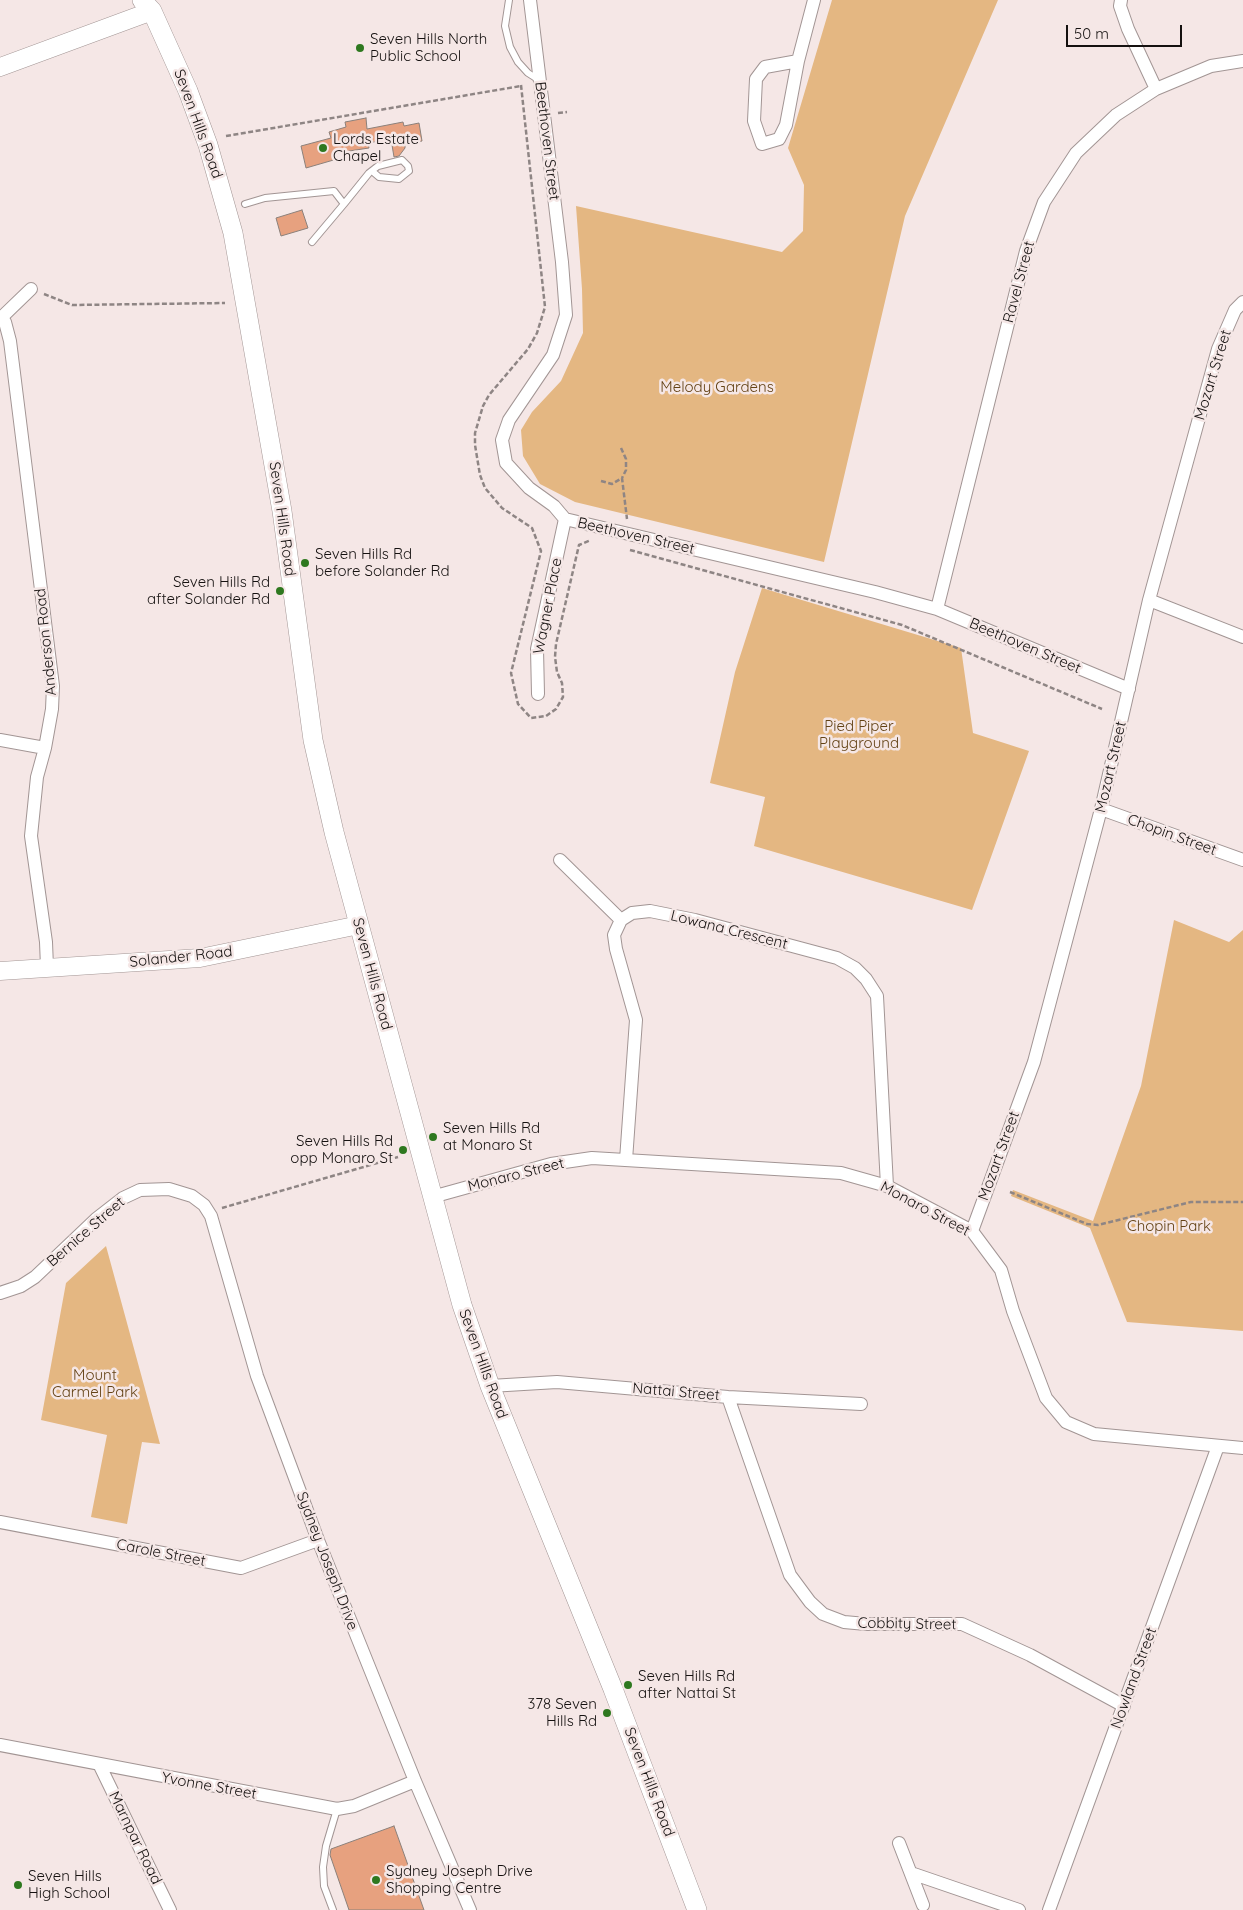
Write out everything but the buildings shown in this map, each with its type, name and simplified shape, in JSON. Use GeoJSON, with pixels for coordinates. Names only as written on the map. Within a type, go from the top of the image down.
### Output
{"type":"FeatureCollection","features":[{"type":"Feature","properties":{"kind":"main road","name":"Seven Hills Road"},"geometry":{"type":"LineString","coordinates":[[148,4],[188,91],[208,145],[233,233],[280,502],[313,740],[359,925],[462,1305],[490,1386],[613,1689],[697,1910]]}},
{"type":"Feature","properties":{"kind":"street","name":"Beethoven Street"},"geometry":{"type":"LineString","coordinates":[[530,0],[562,262],[566,315],[553,355],[509,420],[502,440],[506,463],[529,488],[554,506],[565,519],[866,590],[937,609],[1129,690]]}},
{"type":"Feature","properties":{"kind":"street"},"geometry":{"type":"LineString","coordinates":[[798,61],[764,67],[756,78],[754,121],[762,144],[778,138],[786,125],[798,61],[814,0]]}},
{"type":"Feature","properties":{"kind":"street"},"geometry":{"type":"LineString","coordinates":[[1121,0],[1120,6],[1128,29],[1156,89]]}},
{"type":"Feature","properties":{"kind":"street"},"geometry":{"type":"LineString","coordinates":[[0,68],[148,4]]}},
{"type":"Feature","properties":{"kind":"street","name":"Ravel Street"},"geometry":{"type":"LineString","coordinates":[[937,609],[1026,251],[1044,202],[1076,153],[1116,115],[1156,89],[1210,66],[1243,60]]}},
{"type":"Feature","properties":{"kind":"street","name":"Anderson Road"},"geometry":{"type":"LineString","coordinates":[[31,289],[0,318],[5,322],[10,341],[51,662],[52,709],[45,748],[37,777],[31,836],[46,942],[47,967]]}},
{"type":"Feature","properties":{"kind":"street","name":"Mozart Street"},"geometry":{"type":"LineString","coordinates":[[972,1231],[1034,1062],[1101,809],[1149,600],[1218,349],[1234,310],[1243,302]]}},
{"type":"Feature","properties":{"kind":"street","name":"Wagner Place"},"geometry":{"type":"LineString","coordinates":[[538,694],[537,650],[565,519]]}},
{"type":"Feature","properties":{"kind":"street"},"geometry":{"type":"LineString","coordinates":[[1149,600],[1243,637]]}},
{"type":"Feature","properties":{"kind":"street"},"geometry":{"type":"LineString","coordinates":[[0,740],[45,748]]}},
{"type":"Feature","properties":{"kind":"street","name":"Chopin Street"},"geometry":{"type":"LineString","coordinates":[[1101,809],[1243,860]]}},
{"type":"Feature","properties":{"kind":"street"},"geometry":{"type":"LineString","coordinates":[[560,860],[621,920],[614,935],[616,950],[636,1020],[626,1160]]}},
{"type":"Feature","properties":{"kind":"street","name":"Lowana Crescent"},"geometry":{"type":"LineString","coordinates":[[621,920],[632,913],[650,911],[695,920],[837,958],[855,968],[866,979],[877,996],[887,1186]]}},
{"type":"Feature","properties":{"kind":"street","name":"Solander Road"},"geometry":{"type":"LineString","coordinates":[[0,971],[200,958],[359,925]]}},
{"type":"Feature","properties":{"kind":"street","name":"Monaro Street"},"geometry":{"type":"LineString","coordinates":[[432,1196],[551,1164],[592,1158],[841,1173],[887,1186],[972,1231],[1001,1270],[1013,1311],[1046,1398],[1066,1422],[1094,1434],[1243,1448]]}},
{"type":"Feature","properties":{"kind":"street","name":"Bernice Street"},"geometry":{"type":"LineString","coordinates":[[0,1293],[21,1286],[35,1277],[96,1219],[122,1198],[140,1190],[169,1189],[192,1196],[206,1208]]}},
{"type":"Feature","properties":{"kind":"street","name":"Sydney Joseph Drive"},"geometry":{"type":"LineString","coordinates":[[206,1208],[212,1216],[257,1376],[318,1540],[414,1781],[470,1910]]}},
{"type":"Feature","properties":{"kind":"street","name":"Nattai Street"},"geometry":{"type":"LineString","coordinates":[[490,1386],[557,1382],[728,1397],[861,1404]]}},
{"type":"Feature","properties":{"kind":"street","name":"Cobbity Street"},"geometry":{"type":"LineString","coordinates":[[728,1397],[790,1575],[810,1602],[823,1614],[844,1622],[866,1624],[962,1624],[1030,1655],[1124,1706]]}},
{"type":"Feature","properties":{"kind":"street","name":"Nowland Street"},"geometry":{"type":"LineString","coordinates":[[1049,1910],[1218,1446]]}},
{"type":"Feature","properties":{"kind":"street","name":"Carole Street"},"geometry":{"type":"LineString","coordinates":[[0,1522],[241,1568],[318,1540]]}},
{"type":"Feature","properties":{"kind":"street","name":"Yvonne Street"},"geometry":{"type":"LineString","coordinates":[[0,1745],[100,1766],[337,1809],[354,1806],[414,1781]]}},
{"type":"Feature","properties":{"kind":"street","name":"Marnpar Road"},"geometry":{"type":"LineString","coordinates":[[100,1766],[170,1910]]}},
{"type":"Feature","properties":{"kind":"street"},"geometry":{"type":"LineString","coordinates":[[899,1843],[923,1905]]}},
{"type":"Feature","properties":{"kind":"street"},"geometry":{"type":"LineString","coordinates":[[911,1873],[1019,1910]]}},
{"type":"Feature","properties":{"kind":"lane"},"geometry":{"type":"LineString","coordinates":[[509,0],[505,26],[510,47],[518,62],[528,74],[539,81]]}},
{"type":"Feature","properties":{"kind":"lane"},"geometry":{"type":"LineString","coordinates":[[312,242],[372,171],[378,166],[402,160],[408,166],[409,171],[399,179],[379,177],[372,171]]}},
{"type":"Feature","properties":{"kind":"lane"},"geometry":{"type":"LineString","coordinates":[[245,204],[264,198],[334,191],[344,204]]}},
{"type":"Feature","properties":{"kind":"lane"},"geometry":{"type":"LineString","coordinates":[[333,1910],[324,1886],[323,1867],[326,1846],[337,1809]]}},
{"type":"Feature","properties":{"kind":"path"},"geometry":{"type":"LineString","coordinates":[[226,136],[521,86],[539,81]]}},
{"type":"Feature","properties":{"kind":"path"},"geometry":{"type":"LineString","coordinates":[[521,86],[524,117]]}},
{"type":"Feature","properties":{"kind":"path"},"geometry":{"type":"LineString","coordinates":[[31,289],[72,305],[225,303]]}},
{"type":"Feature","properties":{"kind":"path"},"geometry":{"type":"LineString","coordinates":[[602,481],[612,484],[622,478],[626,470],[626,459],[621,448]]}},
{"type":"Feature","properties":{"kind":"path"},"geometry":{"type":"LineString","coordinates":[[622,478],[626,503],[624,533]]}},
{"type":"Feature","properties":{"kind":"path"},"geometry":{"type":"LineString","coordinates":[[206,1208],[398,1157]]}},
{"type":"Feature","properties":{"kind":"path"},"geometry":{"type":"LineString","coordinates":[[1010,1192],[1087,1224],[1098,1225],[1191,1202],[1243,1202]]}},
{"type":"Feature","properties":{"kind":"green space","name":"Melody Gardens"},"geometry":{"type":"Polygon","coordinates":[[[832,0],[998,0],[905,216],[824,562],[575,502],[540,484],[523,456],[521,430],[532,412],[561,381],[583,333],[576,206],[782,252],[803,231],[804,185],[788,148],[832,0]]]}},
{"type":"Feature","properties":{"kind":"green space","name":"Pied Piper Playground"},"geometry":{"type":"Polygon","coordinates":[[[762,588],[961,648],[973,733],[1029,751],[972,910],[754,846],[765,797],[710,783],[735,672],[762,588]]]}},
{"type":"Feature","properties":{"kind":"green space","name":"Chopin Park"},"geometry":{"type":"Polygon","coordinates":[[[1174,920],[1229,942],[1243,930],[1243,1331],[1127,1322],[1090,1228],[1011,1196],[1013,1190],[1093,1221],[1141,1086],[1174,920]]]}},
{"type":"Feature","properties":{"kind":"green space","name":"Mount Carmel Park"},"geometry":{"type":"Polygon","coordinates":[[[106,1246],[160,1444],[142,1442],[127,1524],[91,1517],[107,1435],[41,1420],[66,1283],[106,1246]]]}},
{"type":"Feature","properties":{"kind":"place","name":"Seven Hills North Public School"},"geometry":{"type":"Point","coordinates":[360,48]}},
{"type":"Feature","properties":{"kind":"place","name":"Lords Estate Chapel"},"geometry":{"type":"Point","coordinates":[323,148]}},
{"type":"Feature","properties":{"kind":"place","name":"Seven Hills Rd before Solander Rd"},"geometry":{"type":"Point","coordinates":[305,563]}},
{"type":"Feature","properties":{"kind":"place","name":"Seven Hills Rd after Solander Rd"},"geometry":{"type":"Point","coordinates":[280,591]}},
{"type":"Feature","properties":{"kind":"place","name":"Seven Hills Rd at Monaro St"},"geometry":{"type":"Point","coordinates":[433,1137]}},
{"type":"Feature","properties":{"kind":"place","name":"Seven Hills Rd opp Monaro St"},"geometry":{"type":"Point","coordinates":[403,1150]}},
{"type":"Feature","properties":{"kind":"place","name":"Seven Hills Rd after Nattai St"},"geometry":{"type":"Point","coordinates":[628,1685]}},
{"type":"Feature","properties":{"kind":"place","name":"378 Seven Hills Rd"},"geometry":{"type":"Point","coordinates":[607,1713]}},
{"type":"Feature","properties":{"kind":"place","name":"Sydney Joseph Drive Shopping Centre"},"geometry":{"type":"Point","coordinates":[376,1880]}},
{"type":"Feature","properties":{"kind":"place","name":"Seven Hills High School"},"geometry":{"type":"Point","coordinates":[18,1885]}}]}
